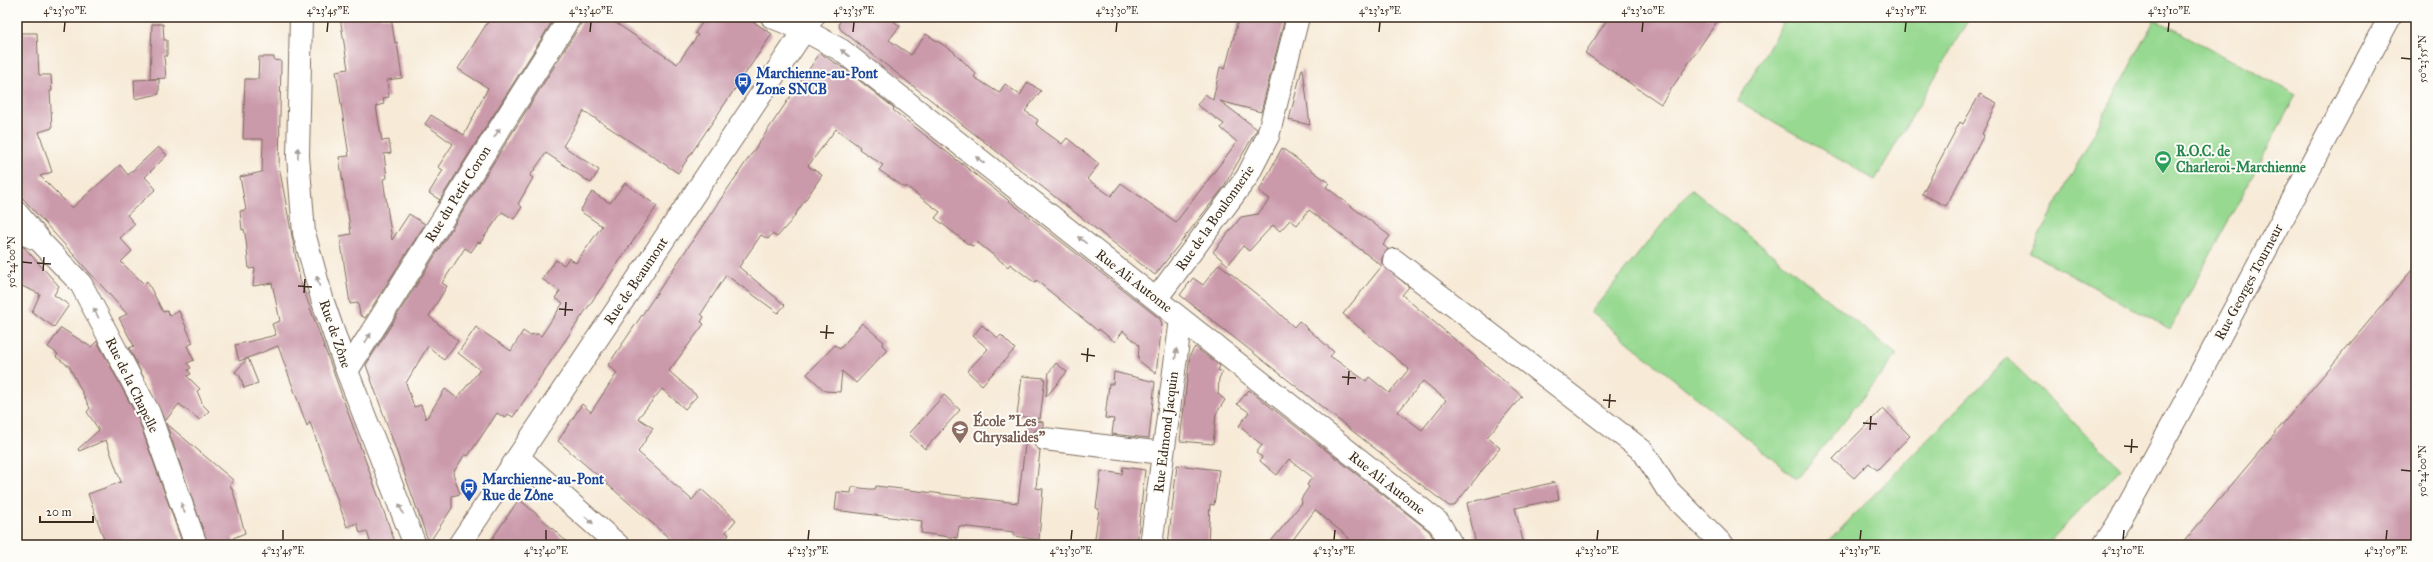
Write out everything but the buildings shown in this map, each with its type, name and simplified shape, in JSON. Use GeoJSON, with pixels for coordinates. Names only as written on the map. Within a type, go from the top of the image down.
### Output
{"type":"FeatureCollection","features":[{"type":"Feature","properties":{"kind":"street","name":"Rue de Zône"},"geometry":{"type":"LineString","coordinates":[[301,17],[298,156],[304,232],[323,302],[347,371],[416,545]]}},
{"type":"Feature","properties":{"kind":"street","name":"Rue du Petit Coron"},"geometry":{"type":"LineString","coordinates":[[347,371],[570,17]]}},
{"type":"Feature","properties":{"kind":"street"},"geometry":{"type":"LineString","coordinates":[[772,17],[809,24]]}},
{"type":"Feature","properties":{"kind":"street","name":"Rue de la Boulonnerie"},"geometry":{"type":"LineString","coordinates":[[1156,299],[1247,177],[1268,136],[1298,17]]}},
{"type":"Feature","properties":{"kind":"street","name":"Rue Georges Tourneur"},"geometry":{"type":"LineString","coordinates":[[2104,545],[2121,519],[2179,412],[2390,17]]}},
{"type":"Feature","properties":{"kind":"street","name":"Rue Ali Autome"},"geometry":{"type":"LineString","coordinates":[[809,24],[1439,523],[1452,545]]}},
{"type":"Feature","properties":{"kind":"street","name":"Rue de Beaumont"},"geometry":{"type":"LineString","coordinates":[[459,545],[809,24]]}},
{"type":"Feature","properties":{"kind":"street","name":"Rue de la Chapelle"},"geometry":{"type":"LineString","coordinates":[[17,213],[39,240],[80,284],[145,406],[196,545]]}},
{"type":"Feature","properties":{"kind":"street","name":"Rue de la Chapelle"},"geometry":{"type":"LineString","coordinates":[[17,231],[39,240]]}},
{"type":"Feature","properties":{"kind":"street"},"geometry":{"type":"LineString","coordinates":[[1394,260],[1643,451],[1667,489],[1723,545]]}},
{"type":"Feature","properties":{"kind":"street","name":"Rue Edmond Jacquin"},"geometry":{"type":"LineString","coordinates":[[1151,545],[1181,319]]}},
{"type":"Feature","properties":{"kind":"street"},"geometry":{"type":"LineString","coordinates":[[1044,439],[1163,453]]}},
{"type":"Feature","properties":{"kind":"street"},"geometry":{"type":"LineString","coordinates":[[518,457],[618,545]]}},
{"type":"Feature","properties":{"kind":"green space"},"geometry":{"type":"Polygon","coordinates":[[[1786,17],[1970,17],[1875,180],[1738,101],[1786,17]]]}},
{"type":"Feature","properties":{"kind":"green space","name":"R.O.C. de Charleroi-Marchienne"},"geometry":{"type":"Polygon","coordinates":[[[2155,19],[2296,95],[2170,329],[2030,253],[2155,19]]]}},
{"type":"Feature","properties":{"kind":"green space"},"geometry":{"type":"Polygon","coordinates":[[[1691,189],[1897,355],[1797,479],[1591,312],[1691,189]]]}},
{"type":"Feature","properties":{"kind":"green space"},"geometry":{"type":"Polygon","coordinates":[[[2007,358],[2121,468],[2047,545],[1825,545],[2007,358]]]}},
{"type":"Feature","properties":{"kind":"place","name":"Marchienne-au-Pont Zone SNCB"},"geometry":{"type":"Point","coordinates":[743,96]}},
{"type":"Feature","properties":{"kind":"place","name":"R.O.C. de Charleroi-Marchienne"},"geometry":{"type":"Point","coordinates":[2163,174]}},
{"type":"Feature","properties":{"kind":"place","name":"École \"Les Chrysalides\""},"geometry":{"type":"Point","coordinates":[960,444]}},
{"type":"Feature","properties":{"kind":"place","name":"Marchienne-au-Pont Rue de Zône"},"geometry":{"type":"Point","coordinates":[469,502]}}]}
